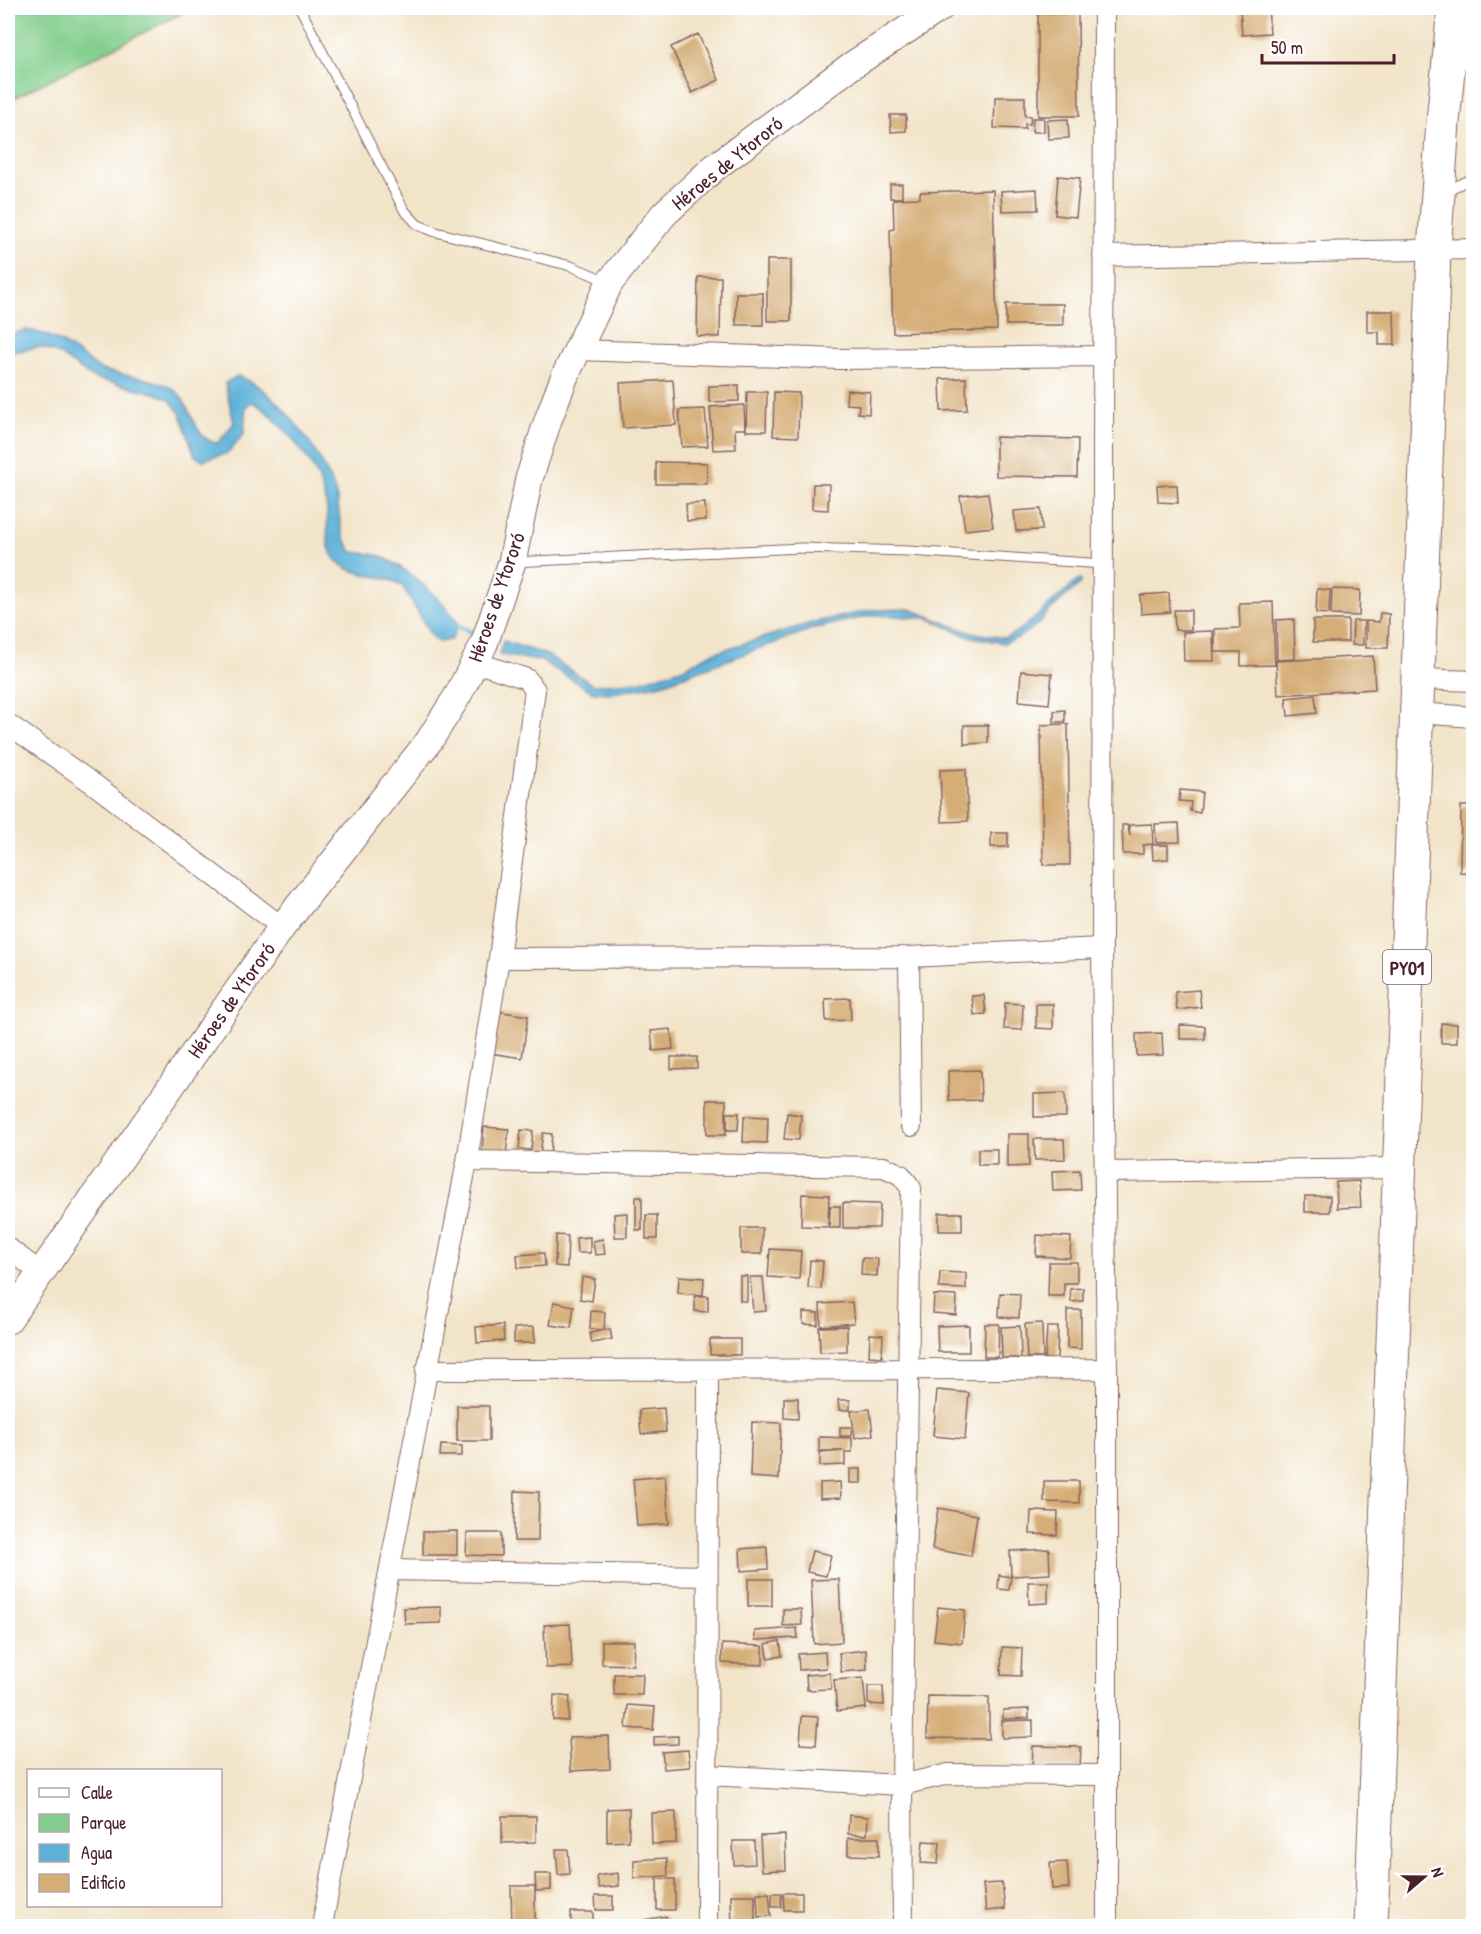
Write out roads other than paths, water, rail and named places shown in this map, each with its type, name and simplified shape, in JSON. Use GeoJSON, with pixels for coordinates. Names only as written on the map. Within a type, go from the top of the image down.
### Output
{"type":"FeatureCollection","features":[{"type":"Feature","properties":{"kind":"highway","name":"PY01"},"geometry":{"type":"LineString","coordinates":[[1371,1926],[1434,251],[1437,194],[1461,61],[1454,8]]}},
{"type":"Feature","properties":{"kind":"main road","name":"Héroes de Ytororó"},"geometry":{"type":"LineString","coordinates":[[8,1320],[282,927],[429,741],[479,653],[512,562],[529,479],[548,420],[610,282],[664,214],[715,167],[851,66],[940,8]]}},
{"type":"Feature","properties":{"kind":"street"},"geometry":{"type":"LineString","coordinates":[[1104,8],[1102,948],[1107,1369],[1107,1926]]}},
{"type":"Feature","properties":{"kind":"street"},"geometry":{"type":"LineString","coordinates":[[1103,256],[1473,249]]}},
{"type":"Feature","properties":{"kind":"street"},"geometry":{"type":"LineString","coordinates":[[578,350],[840,359],[1104,357]]}},
{"type":"Feature","properties":{"kind":"street"},"geometry":{"type":"LineString","coordinates":[[322,1926],[467,1161],[499,958],[535,690],[527,679],[479,653]]}},
{"type":"Feature","properties":{"kind":"street"},"geometry":{"type":"LineString","coordinates":[[1419,679],[1473,681]]}},
{"type":"Feature","properties":{"kind":"street"},"geometry":{"type":"LineString","coordinates":[[1417,713],[1473,717]]}},
{"type":"Feature","properties":{"kind":"street"},"geometry":{"type":"LineString","coordinates":[[8,724],[95,785],[282,927]]}},
{"type":"Feature","properties":{"kind":"street"},"geometry":{"type":"LineString","coordinates":[[499,958],[909,957],[1102,948]]}},
{"type":"Feature","properties":{"kind":"street"},"geometry":{"type":"LineString","coordinates":[[909,957],[911,1126]]}},
{"type":"Feature","properties":{"kind":"street"},"geometry":{"type":"LineString","coordinates":[[467,1161],[884,1167],[902,1175],[911,1188],[902,1785],[903,1926]]}},
{"type":"Feature","properties":{"kind":"street"},"geometry":{"type":"LineString","coordinates":[[1105,1172],[1400,1168]]}},
{"type":"Feature","properties":{"kind":"street"},"geometry":{"type":"LineString","coordinates":[[8,1248],[41,1273]]}},
{"type":"Feature","properties":{"kind":"street"},"geometry":{"type":"LineString","coordinates":[[426,1370],[1107,1369]]}},
{"type":"Feature","properties":{"kind":"street"},"geometry":{"type":"LineString","coordinates":[[707,1926],[708,1371]]}},
{"type":"Feature","properties":{"kind":"street"},"geometry":{"type":"LineString","coordinates":[[391,1570],[706,1576]]}},
{"type":"Feature","properties":{"kind":"street"},"geometry":{"type":"LineString","coordinates":[[707,1775],[902,1785],[948,1774],[1106,1775]]}},
{"type":"Feature","properties":{"kind":"lane"},"geometry":{"type":"LineString","coordinates":[[300,8],[404,210],[418,225],[436,232],[571,266],[610,282]]}},
{"type":"Feature","properties":{"kind":"lane"},"geometry":{"type":"LineString","coordinates":[[1437,194],[1473,178]]}},
{"type":"Feature","properties":{"kind":"lane"},"geometry":{"type":"LineString","coordinates":[[512,562],[801,548],[909,551],[1104,564]]}},
{"type":"Feature","properties":{"kind":"water"},"geometry":{"type":"Polygon","coordinates":[[[26,330],[56,339],[102,370],[152,380],[170,387],[182,398],[204,437],[218,443],[234,423],[225,383],[237,376],[252,382],[282,408],[297,425],[322,462],[336,495],[341,529],[352,552],[380,556],[401,567],[423,585],[443,604],[458,623],[452,639],[440,642],[433,639],[402,585],[349,569],[334,558],[329,545],[326,504],[318,477],[305,455],[260,406],[252,402],[246,406],[244,433],[228,453],[203,460],[195,456],[180,413],[169,399],[155,393],[93,378],[57,353],[40,347],[8,353],[8,335],[26,330]]]}},
{"type":"Feature","properties":{"kind":"water"},"geometry":{"type":"Polygon","coordinates":[[[1080,579],[1081,583],[1050,610],[1038,624],[1018,638],[1004,643],[966,636],[928,618],[874,615],[815,628],[662,684],[613,693],[593,692],[542,661],[499,655],[503,641],[547,655],[593,685],[641,681],[684,668],[710,654],[814,622],[872,610],[910,609],[969,632],[1005,638],[1035,618],[1080,579]]]}},
{"type":"Feature","properties":{"kind":"waterway"},"geometry":{"type":"LineString","coordinates":[[452,623],[479,636]]}}]}
